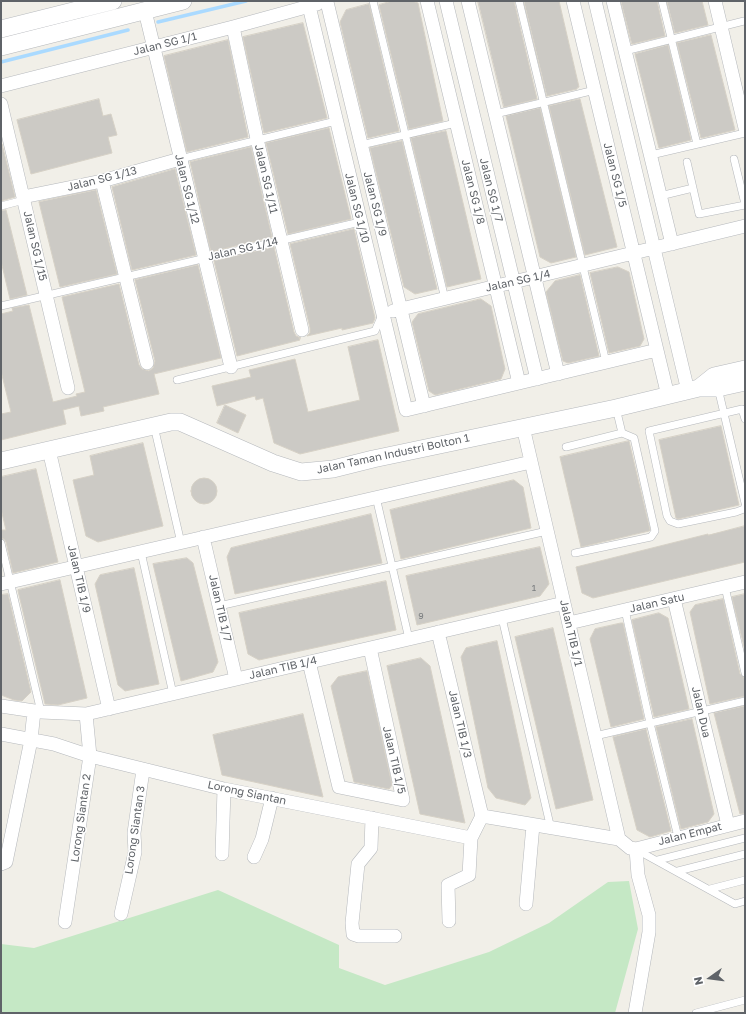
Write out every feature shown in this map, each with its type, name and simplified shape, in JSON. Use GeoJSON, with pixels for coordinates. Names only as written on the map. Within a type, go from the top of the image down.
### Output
{"type":"FeatureCollection","features":[{"type":"Feature","properties":{"kind":"street"},"geometry":{"type":"LineString","coordinates":[[1,29],[113,1]]}},
{"type":"Feature","properties":{"kind":"street"},"geometry":{"type":"LineString","coordinates":[[1,47],[183,1]]}},
{"type":"Feature","properties":{"kind":"street","name":"Jalan SG 1/1"},"geometry":{"type":"LineString","coordinates":[[1,86],[233,27],[328,1]]}},
{"type":"Feature","properties":{"kind":"street","name":"Jalan SG 1/9"},"geometry":{"type":"LineString","coordinates":[[328,1],[354,116],[424,406]]}},
{"type":"Feature","properties":{"kind":"street","name":"Jalan SG 1/8"},"geometry":{"type":"LineString","coordinates":[[427,1],[519,383]]}},
{"type":"Feature","properties":{"kind":"street","name":"Jalan SG 1/7"},"geometry":{"type":"LineString","coordinates":[[446,1],[537,379]]}},
{"type":"Feature","properties":{"kind":"street","name":"Jalan SG 1/7"},"geometry":{"type":"LineString","coordinates":[[468,1],[558,374]]}},
{"type":"Feature","properties":{"kind":"street","name":"Jalan SG 1/5"},"geometry":{"type":"LineString","coordinates":[[573,1],[668,396]]}},
{"type":"Feature","properties":{"kind":"street"},"geometry":{"type":"LineString","coordinates":[[594,1],[654,248],[694,390]]}},
{"type":"Feature","properties":{"kind":"street"},"geometry":{"type":"LineString","coordinates":[[613,1],[672,244]]}},
{"type":"Feature","properties":{"kind":"street"},"geometry":{"type":"LineString","coordinates":[[715,1],[745,128]]}},
{"type":"Feature","properties":{"kind":"street","name":"Jalan SG 1/10"},"geometry":{"type":"LineString","coordinates":[[309,6],[406,410],[424,406]]}},
{"type":"Feature","properties":{"kind":"street","name":"Jalan SG 1/12"},"geometry":{"type":"LineString","coordinates":[[145,11],[231,367]]}},
{"type":"Feature","properties":{"kind":"street","name":"Jalan SG 1/11"},"geometry":{"type":"LineString","coordinates":[[233,27],[257,140],[302,330]]}},
{"type":"Feature","properties":{"kind":"street","name":"Jalan SG 1/15"},"geometry":{"type":"LineString","coordinates":[[1,104],[68,388]]}},
{"type":"Feature","properties":{"kind":"street"},"geometry":{"type":"LineString","coordinates":[[336,121],[354,116]]}},
{"type":"Feature","properties":{"kind":"street","name":"Jalan SG 1/13"},"geometry":{"type":"LineString","coordinates":[[23,199],[102,181],[180,159]]}},
{"type":"Feature","properties":{"kind":"street"},"geometry":{"type":"LineString","coordinates":[[102,181],[147,363]]}},
{"type":"Feature","properties":{"kind":"street","name":"Jalan SG 1/4"},"geometry":{"type":"LineString","coordinates":[[383,313],[745,226]]}},
{"type":"Feature","properties":{"kind":"street"},"geometry":{"type":"LineString","coordinates":[[424,406],[657,350]]}},
{"type":"Feature","properties":{"kind":"street","name":"Jalan Taman Industri Bolton 1"},"geometry":{"type":"LineString","coordinates":[[694,390],[714,376],[745,369]]}},
{"type":"Feature","properties":{"kind":"street","name":"Jalan Taman Industri Bolton 1"},"geometry":{"type":"LineString","coordinates":[[1,461],[171,422],[180,422],[273,463],[301,472],[333,469],[373,459],[616,408],[694,390],[718,388],[745,382]]}},
{"type":"Feature","properties":{"kind":"street","name":"Jalan TIB 1/1"},"geometry":{"type":"LineString","coordinates":[[523,427],[619,839]]}},
{"type":"Feature","properties":{"kind":"street","name":"Jalan TIB 1/9"},"geometry":{"type":"LineString","coordinates":[[49,450],[109,709]]}},
{"type":"Feature","properties":{"kind":"street"},"geometry":{"type":"LineString","coordinates":[[5,583],[531,462]]}},
{"type":"Feature","properties":{"kind":"street","name":"Jalan TIB 1/7"},"geometry":{"type":"LineString","coordinates":[[203,537],[236,679]]}},
{"type":"Feature","properties":{"kind":"street","name":"Jalan Satu"},"geometry":{"type":"LineString","coordinates":[[568,623],[745,582]]}},
{"type":"Feature","properties":{"kind":"street","name":"Jalan Dua"},"geometry":{"type":"LineString","coordinates":[[674,599],[728,825]]}},
{"type":"Feature","properties":{"kind":"street","name":"Jalan TIB 1/4"},"geometry":{"type":"LineString","coordinates":[[1,706],[37,712],[86,714],[564,603]]}},
{"type":"Feature","properties":{"kind":"street","name":"Jalan TIB 1/3"},"geometry":{"type":"LineString","coordinates":[[438,632],[482,816]]}},
{"type":"Feature","properties":{"kind":"street","name":"Jalan TIB 1/5"},"geometry":{"type":"LineString","coordinates":[[309,662],[339,787],[403,800],[370,648]]}},
{"type":"Feature","properties":{"kind":"street"},"geometry":{"type":"LineString","coordinates":[[1,864],[6,862],[37,712]]}},
{"type":"Feature","properties":{"kind":"street","name":"Lorong Siantan 2"},"geometry":{"type":"LineString","coordinates":[[65,922],[90,756],[86,714]]}},
{"type":"Feature","properties":{"kind":"street","name":"Lorong Siantan"},"geometry":{"type":"LineString","coordinates":[[1,734],[54,744],[90,756],[224,789],[471,838]]}},
{"type":"Feature","properties":{"kind":"street","name":"Lorong Siantan 3"},"geometry":{"type":"LineString","coordinates":[[121,914],[135,852],[134,833],[143,770]]}},
{"type":"Feature","properties":{"kind":"street"},"geometry":{"type":"LineString","coordinates":[[222,854],[224,789]]}},
{"type":"Feature","properties":{"kind":"street"},"geometry":{"type":"LineString","coordinates":[[254,857],[262,840],[272,798]]}},
{"type":"Feature","properties":{"kind":"street"},"geometry":{"type":"LineString","coordinates":[[449,921],[448,885],[469,875],[471,838],[482,816],[551,829],[619,839],[630,848],[636,849],[638,875],[649,915],[649,932],[635,1013]]}},
{"type":"Feature","properties":{"kind":"street"},"geometry":{"type":"LineString","coordinates":[[372,818],[371,848],[358,864],[352,923],[353,934],[359,936],[395,936]]}},
{"type":"Feature","properties":{"kind":"street","name":"Jalan Empat"},"geometry":{"type":"LineString","coordinates":[[636,849],[745,821]]}},
{"type":"Feature","properties":{"kind":"street"},"geometry":{"type":"LineString","coordinates":[[526,904],[533,825]]}},
{"type":"Feature","properties":{"kind":"lane"},"geometry":{"type":"LineString","coordinates":[[373,1],[445,298]]}},
{"type":"Feature","properties":{"kind":"lane"},"geometry":{"type":"LineString","coordinates":[[519,1],[606,362]]}},
{"type":"Feature","properties":{"kind":"lane"},"geometry":{"type":"LineString","coordinates":[[662,1],[697,144]]}},
{"type":"Feature","properties":{"kind":"lane"},"geometry":{"type":"LineString","coordinates":[[626,51],[744,22]]}},
{"type":"Feature","properties":{"kind":"lane"},"geometry":{"type":"LineString","coordinates":[[495,114],[595,90]]}},
{"type":"Feature","properties":{"kind":"lane"},"geometry":{"type":"LineString","coordinates":[[180,159],[336,121]]}},
{"type":"Feature","properties":{"kind":"lane"},"geometry":{"type":"LineString","coordinates":[[361,145],[456,122]]}},
{"type":"Feature","properties":{"kind":"lane"},"geometry":{"type":"LineString","coordinates":[[650,155],[745,133]]}},
{"type":"Feature","properties":{"kind":"lane"},"geometry":{"type":"LineString","coordinates":[[687,162],[699,214],[745,204],[734,159]]}},
{"type":"Feature","properties":{"kind":"lane"},"geometry":{"type":"LineString","coordinates":[[660,196],[693,188]]}},
{"type":"Feature","properties":{"kind":"lane","name":"Jalan SG 1/13"},"geometry":{"type":"LineString","coordinates":[[1,206],[23,199]]}},
{"type":"Feature","properties":{"kind":"lane","name":"Jalan SG 1/14"},"geometry":{"type":"LineString","coordinates":[[1,306],[360,222]]}},
{"type":"Feature","properties":{"kind":"lane"},"geometry":{"type":"LineString","coordinates":[[177,380],[375,331],[383,313]]}},
{"type":"Feature","properties":{"kind":"lane"},"geometry":{"type":"LineString","coordinates":[[718,388],[724,413],[745,504],[744,509],[678,524],[670,521],[667,516],[649,431],[724,413],[742,409],[745,419]]}},
{"type":"Feature","properties":{"kind":"lane"},"geometry":{"type":"LineString","coordinates":[[616,408],[622,433]]}},
{"type":"Feature","properties":{"kind":"lane"},"geometry":{"type":"LineString","coordinates":[[154,426],[181,542]]}},
{"type":"Feature","properties":{"kind":"lane"},"geometry":{"type":"LineString","coordinates":[[566,447],[622,433],[634,438],[654,531],[651,537],[575,553]]}},
{"type":"Feature","properties":{"kind":"lane"},"geometry":{"type":"LineString","coordinates":[[376,497],[409,639]]}},
{"type":"Feature","properties":{"kind":"lane"},"geometry":{"type":"LineString","coordinates":[[219,606],[547,531]]}},
{"type":"Feature","properties":{"kind":"lane"},"geometry":{"type":"LineString","coordinates":[[1,543],[5,583],[37,712]]}},
{"type":"Feature","properties":{"kind":"lane"},"geometry":{"type":"LineString","coordinates":[[141,552],[173,694]]}},
{"type":"Feature","properties":{"kind":"lane"},"geometry":{"type":"LineString","coordinates":[[725,587],[745,673]]}},
{"type":"Feature","properties":{"kind":"lane"},"geometry":{"type":"LineString","coordinates":[[625,610],[650,723],[678,837]]}},
{"type":"Feature","properties":{"kind":"lane"},"geometry":{"type":"LineString","coordinates":[[502,618],[551,829]]}},
{"type":"Feature","properties":{"kind":"lane"},"geometry":{"type":"LineString","coordinates":[[595,736],[745,701]]}},
{"type":"Feature","properties":{"kind":"lane"},"geometry":{"type":"LineString","coordinates":[[658,860],[745,838]]}},
{"type":"Feature","properties":{"kind":"lane"},"geometry":{"type":"LineString","coordinates":[[636,849],[735,904],[745,901]]}},
{"type":"Feature","properties":{"kind":"lane"},"geometry":{"type":"LineString","coordinates":[[678,871],[745,854]]}},
{"type":"Feature","properties":{"kind":"lane"},"geometry":{"type":"LineString","coordinates":[[710,889],[745,880]]}},
{"type":"Feature","properties":{"kind":"lane"},"geometry":{"type":"LineString","coordinates":[[696,1013],[745,1000]]}},
{"type":"Feature","properties":{"kind":"green space"},"geometry":{"type":"Polygon","coordinates":[[[629,881],[638,929],[615,1013],[1,1013],[1,944],[34,948],[218,890],[339,945],[339,968],[385,985],[489,952],[549,923],[608,882],[629,881]]]}},
{"type":"Feature","properties":{"kind":"building"},"geometry":{"type":"Polygon","coordinates":[[[392,1],[412,1],[418,3],[443,121],[409,129],[379,5],[392,1]]]}},
{"type":"Feature","properties":{"kind":"building"},"geometry":{"type":"Polygon","coordinates":[[[478,1],[514,1],[537,99],[504,107],[478,1]]]}},
{"type":"Feature","properties":{"kind":"building"},"geometry":{"type":"Polygon","coordinates":[[[524,1],[559,1],[579,87],[577,89],[547,96],[524,1]]]}},
{"type":"Feature","properties":{"kind":"building"},"geometry":{"type":"Polygon","coordinates":[[[621,1],[657,1],[665,36],[632,44],[621,1]]]}},
{"type":"Feature","properties":{"kind":"building"},"geometry":{"type":"Polygon","coordinates":[[[667,1],[702,1],[708,25],[675,33],[667,1]]]}},
{"type":"Feature","properties":{"kind":"building"},"geometry":{"type":"Polygon","coordinates":[[[369,4],[399,131],[368,138],[340,22],[346,10],[369,4]]]}},
{"type":"Feature","properties":{"kind":"building"},"geometry":{"type":"Polygon","coordinates":[[[303,23],[327,118],[264,133],[243,37],[303,23]]]}},
{"type":"Feature","properties":{"kind":"building"},"geometry":{"type":"Polygon","coordinates":[[[711,35],[735,130],[701,138],[677,43],[711,35]]]}},
{"type":"Feature","properties":{"kind":"building"},"geometry":{"type":"Polygon","coordinates":[[[228,40],[248,137],[187,152],[164,56],[228,40]]]}},
{"type":"Feature","properties":{"kind":"building"},"geometry":{"type":"Polygon","coordinates":[[[668,45],[691,140],[659,148],[635,54],[668,45]]]}},
{"type":"Feature","properties":{"kind":"building"},"geometry":{"type":"Polygon","coordinates":[[[99,99],[103,116],[111,114],[117,135],[108,137],[112,153],[31,174],[17,120],[99,99]]]}},
{"type":"Feature","properties":{"kind":"building"},"geometry":{"type":"Polygon","coordinates":[[[580,99],[617,247],[585,255],[549,106],[580,99]]]}},
{"type":"Feature","properties":{"kind":"building"},"geometry":{"type":"Polygon","coordinates":[[[540,108],[576,257],[551,263],[540,257],[506,116],[540,108]]]}},
{"type":"Feature","properties":{"kind":"building"},"geometry":{"type":"Polygon","coordinates":[[[329,128],[351,219],[288,234],[266,143],[329,128]]]}},
{"type":"Feature","properties":{"kind":"building"},"geometry":{"type":"Polygon","coordinates":[[[446,131],[481,279],[447,287],[411,138],[446,131]]]}},
{"type":"Feature","properties":{"kind":"building"},"geometry":{"type":"Polygon","coordinates":[[[402,141],[437,289],[415,294],[404,287],[370,148],[402,141]]]}},
{"type":"Feature","properties":{"kind":"building"},"geometry":{"type":"Polygon","coordinates":[[[1,144],[15,197],[1,201],[1,144]]]}},
{"type":"Feature","properties":{"kind":"building"},"geometry":{"type":"Polygon","coordinates":[[[251,147],[272,237],[211,252],[190,162],[251,147]]]}},
{"type":"Feature","properties":{"kind":"building"},"geometry":{"type":"Polygon","coordinates":[[[175,169],[196,255],[132,270],[112,187],[175,169]]]}},
{"type":"Feature","properties":{"kind":"building"},"geometry":{"type":"Polygon","coordinates":[[[96,190],[117,274],[60,287],[39,202],[96,190]]]}},
{"type":"Feature","properties":{"kind":"building"},"geometry":{"type":"Polygon","coordinates":[[[6,210],[27,295],[10,299],[1,261],[1,211],[6,210]]]}},
{"type":"Feature","properties":{"kind":"building"},"geometry":{"type":"Polygon","coordinates":[[[354,229],[375,318],[373,323],[307,336],[310,333],[310,328],[290,244],[354,229]]]}},
{"type":"Feature","properties":{"kind":"building"},"geometry":{"type":"Polygon","coordinates":[[[274,247],[294,332],[296,336],[301,338],[299,338],[300,340],[237,356],[214,261],[274,247]]]}},
{"type":"Feature","properties":{"kind":"building"},"geometry":{"type":"Polygon","coordinates":[[[198,265],[221,358],[154,374],[159,394],[103,407],[104,411],[81,416],[79,406],[63,410],[66,424],[1,440],[1,414],[11,412],[1,371],[1,314],[13,311],[12,308],[29,305],[53,402],[77,396],[76,394],[85,392],[62,297],[119,284],[139,365],[142,369],[149,371],[153,368],[155,361],[135,280],[198,265]]]}},
{"type":"Feature","properties":{"kind":"building"},"geometry":{"type":"Polygon","coordinates":[[[618,267],[629,272],[644,339],[640,346],[609,353],[590,273],[618,267]]]}},
{"type":"Feature","properties":{"kind":"building"},"geometry":{"type":"Polygon","coordinates":[[[580,275],[599,356],[568,363],[563,361],[546,292],[555,281],[580,275]]]}},
{"type":"Feature","properties":{"kind":"building"},"geometry":{"type":"Polygon","coordinates":[[[481,299],[491,306],[505,369],[501,379],[435,395],[429,391],[412,322],[418,314],[481,299]]]}},
{"type":"Feature","properties":{"kind":"building"},"geometry":{"type":"Polygon","coordinates":[[[378,340],[399,431],[300,454],[274,443],[263,398],[256,400],[255,396],[217,406],[212,386],[251,377],[249,370],[295,359],[308,412],[360,400],[348,347],[378,340]]]}},
{"type":"Feature","properties":{"kind":"building"},"geometry":{"type":"Polygon","coordinates":[[[225,405],[246,415],[238,433],[217,423],[225,405]]]}},
{"type":"Feature","properties":{"kind":"building"},"geometry":{"type":"Polygon","coordinates":[[[721,426],[739,505],[678,519],[676,518],[659,440],[721,426]]]}},
{"type":"Feature","properties":{"kind":"building"},"geometry":{"type":"Polygon","coordinates":[[[629,441],[650,530],[581,547],[560,457],[629,441]]]}},
{"type":"Feature","properties":{"kind":"building"},"geometry":{"type":"Polygon","coordinates":[[[143,443],[163,526],[98,542],[86,536],[73,480],[94,475],[90,456],[143,443]]]}},
{"type":"Feature","properties":{"kind":"building"},"geometry":{"type":"Polygon","coordinates":[[[36,469],[58,562],[13,573],[6,542],[1,538],[1,530],[6,530],[1,509],[1,477],[36,469]]]}},
{"type":"Feature","properties":{"kind":"building"},"geometry":{"type":"Polygon","coordinates":[[[204,478],[213,482],[217,491],[213,500],[204,504],[195,500],[191,491],[195,482],[204,478]]]}},
{"type":"Feature","properties":{"kind":"building"},"geometry":{"type":"Polygon","coordinates":[[[514,480],[523,487],[531,528],[401,559],[390,510],[514,480]]]}},
{"type":"Feature","properties":{"kind":"building"},"geometry":{"type":"Polygon","coordinates":[[[371,514],[382,563],[235,594],[227,557],[231,548],[371,514]]]}},
{"type":"Feature","properties":{"kind":"building"},"geometry":{"type":"Polygon","coordinates":[[[745,526],[745,562],[593,598],[582,593],[576,567],[745,526]]]}},
{"type":"Feature","properties":{"kind":"building"},"geometry":{"type":"Polygon","coordinates":[[[540,547],[549,584],[540,596],[417,625],[406,576],[540,547]]]}},
{"type":"Feature","properties":{"kind":"building"},"geometry":{"type":"Polygon","coordinates":[[[187,558],[193,563],[218,662],[213,672],[181,681],[153,564],[187,558]]]}},
{"type":"Feature","properties":{"kind":"building"},"geometry":{"type":"Polygon","coordinates":[[[134,568],[159,684],[125,691],[118,685],[95,584],[100,575],[134,568]]]}},
{"type":"Feature","properties":{"kind":"building"},"geometry":{"type":"Polygon","coordinates":[[[60,580],[87,698],[58,705],[45,704],[18,590],[60,580]]]}},
{"type":"Feature","properties":{"kind":"building"},"geometry":{"type":"Polygon","coordinates":[[[386,581],[396,630],[259,660],[248,654],[239,613],[386,581]]]}},
{"type":"Feature","properties":{"kind":"building"},"geometry":{"type":"Polygon","coordinates":[[[8,594],[31,692],[22,701],[14,700],[1,695],[1,595],[8,594]]]}},
{"type":"Feature","properties":{"kind":"building"},"geometry":{"type":"Polygon","coordinates":[[[745,594],[745,651],[732,597],[745,594]]]}},
{"type":"Feature","properties":{"kind":"building"},"geometry":{"type":"Polygon","coordinates":[[[723,599],[740,674],[744,678],[745,696],[710,704],[690,612],[695,605],[723,599]]]}},
{"type":"Feature","properties":{"kind":"building"},"geometry":{"type":"Polygon","coordinates":[[[659,613],[668,618],[689,709],[654,717],[632,620],[659,613]]]}},
{"type":"Feature","properties":{"kind":"building"},"geometry":{"type":"Polygon","coordinates":[[[623,623],[644,719],[611,727],[590,639],[595,629],[623,623]]]}},
{"type":"Feature","properties":{"kind":"building"},"geometry":{"type":"Polygon","coordinates":[[[553,628],[593,800],[556,809],[515,637],[553,628]]]}},
{"type":"Feature","properties":{"kind":"building"},"geometry":{"type":"Polygon","coordinates":[[[497,641],[531,798],[525,805],[496,798],[488,788],[461,657],[466,648],[497,641]]]}},
{"type":"Feature","properties":{"kind":"building"},"geometry":{"type":"Polygon","coordinates":[[[421,658],[430,666],[465,823],[420,814],[387,666],[421,658]]]}},
{"type":"Feature","properties":{"kind":"building"},"geometry":{"type":"Polygon","coordinates":[[[367,671],[392,785],[389,789],[354,782],[331,686],[338,677],[367,671]]]}},
{"type":"Feature","properties":{"kind":"building"},"geometry":{"type":"Polygon","coordinates":[[[745,706],[745,813],[740,814],[714,713],[745,706]]]}},
{"type":"Feature","properties":{"kind":"building"},"geometry":{"type":"Polygon","coordinates":[[[303,714],[323,797],[222,775],[213,735],[303,714]]]}},
{"type":"Feature","properties":{"kind":"building"},"geometry":{"type":"Polygon","coordinates":[[[692,719],[714,814],[708,822],[681,829],[656,727],[692,719]]]}},
{"type":"Feature","properties":{"kind":"building"},"geometry":{"type":"Polygon","coordinates":[[[646,729],[671,831],[650,837],[637,830],[613,737],[646,729]]]}},
{"type":"Feature","properties":{"kind":"waterway"},"geometry":{"type":"LineString","coordinates":[[158,22],[246,1]]}},
{"type":"Feature","properties":{"kind":"waterway"},"geometry":{"type":"LineString","coordinates":[[1,62],[128,30]]}}]}
